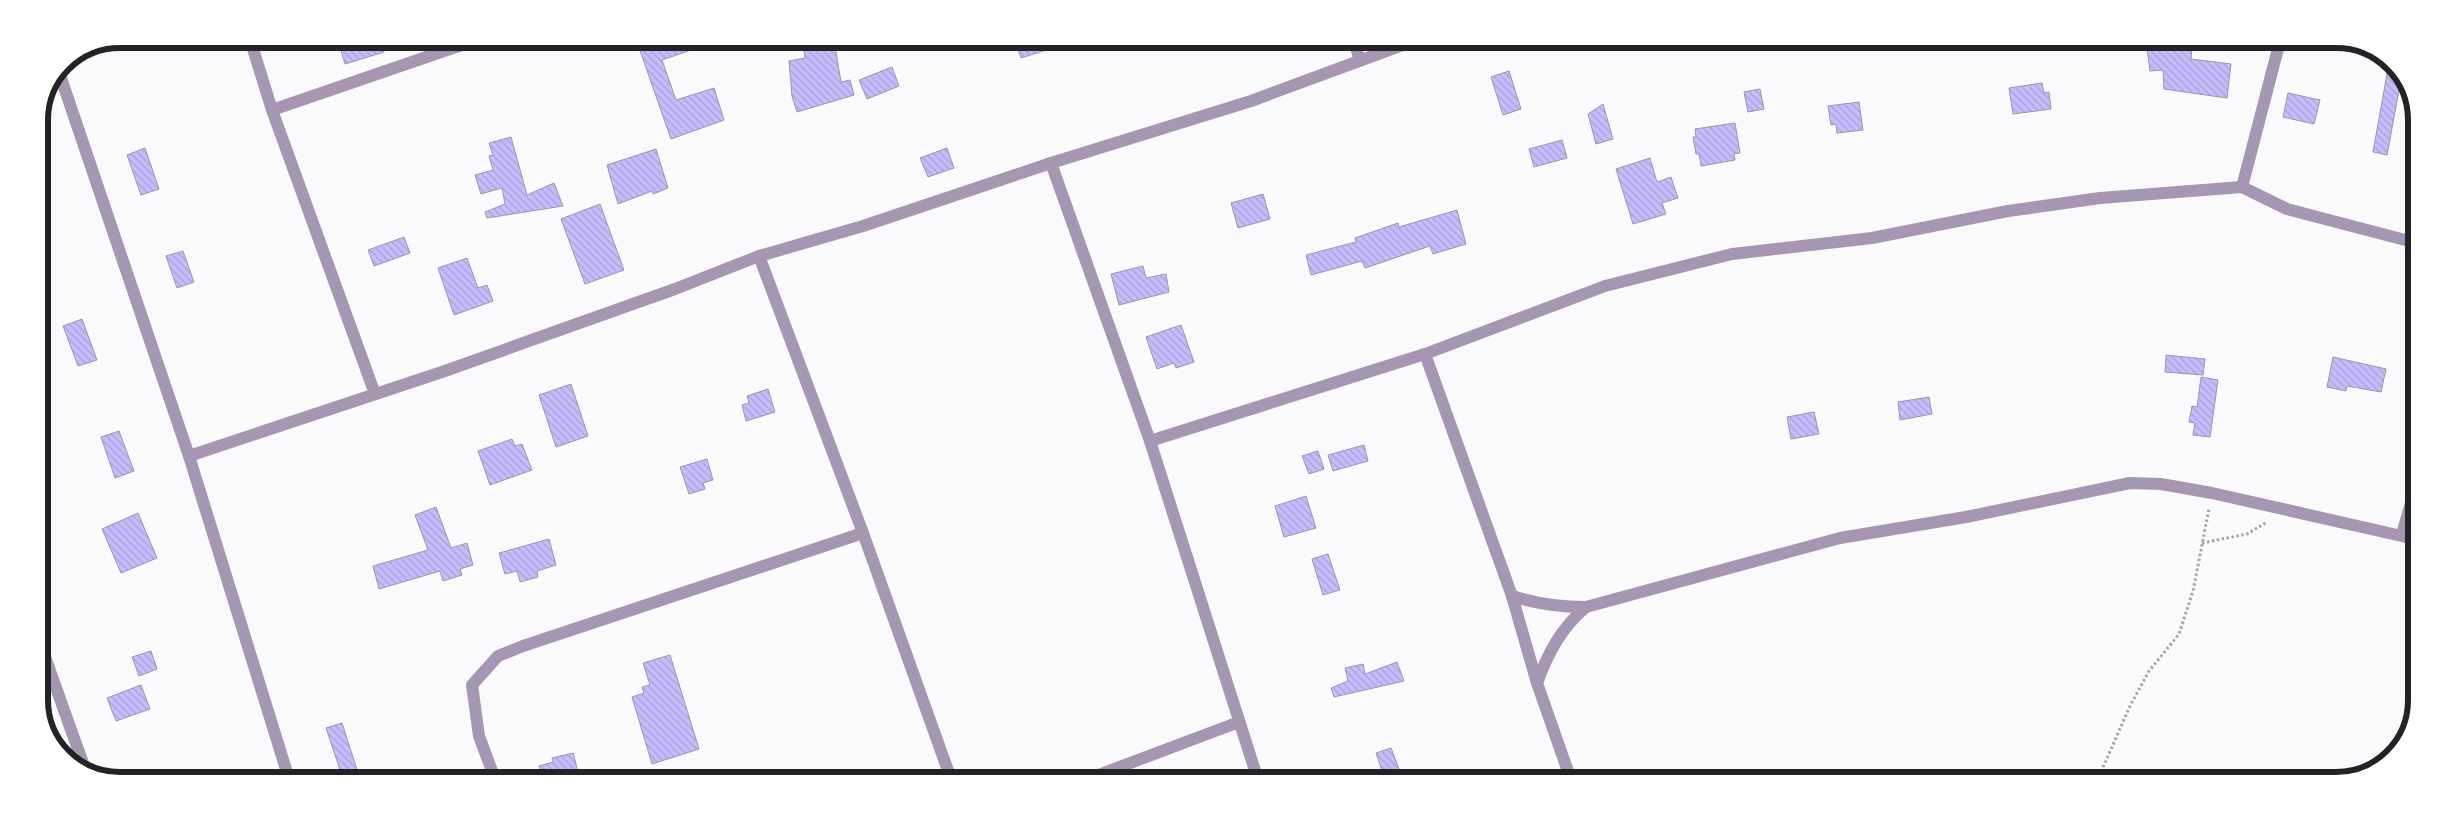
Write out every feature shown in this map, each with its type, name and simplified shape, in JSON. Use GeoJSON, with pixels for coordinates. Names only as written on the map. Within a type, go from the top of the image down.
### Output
{"type":"FeatureCollection","features":[{"type":"Feature","properties":{"kind":"street"},"geometry":{"type":"LineString","coordinates":[[253,48],[272,110],[374,394]]}},
{"type":"Feature","properties":{"kind":"street"},"geometry":{"type":"LineString","coordinates":[[272,110],[453,48]]}},
{"type":"Feature","properties":{"kind":"street"},"geometry":{"type":"LineString","coordinates":[[1356,48],[1360,61]]}},
{"type":"Feature","properties":{"kind":"street"},"geometry":{"type":"LineString","coordinates":[[190,456],[675,289],[759,256],[863,226],[1051,163],[1251,102],[1395,48]]}},
{"type":"Feature","properties":{"kind":"street"},"geometry":{"type":"LineString","coordinates":[[2242,187],[2278,48]]}},
{"type":"Feature","properties":{"kind":"street"},"geometry":{"type":"LineString","coordinates":[[60,81],[190,456],[288,772]]}},
{"type":"Feature","properties":{"kind":"street"},"geometry":{"type":"LineString","coordinates":[[1051,163],[1150,441],[1255,772]]}},
{"type":"Feature","properties":{"kind":"street"},"geometry":{"type":"LineString","coordinates":[[1150,441],[1425,354],[1605,286],[1732,254],[1872,238],[2008,211],[2100,198],[2242,187],[2287,209],[2408,243]]}},
{"type":"Feature","properties":{"kind":"street"},"geometry":{"type":"LineString","coordinates":[[759,256],[863,533],[948,772]]}},
{"type":"Feature","properties":{"kind":"street"},"geometry":{"type":"LineString","coordinates":[[1425,354],[1512,596],[1538,683],[1568,772]]}},
{"type":"Feature","properties":{"kind":"street"},"geometry":{"type":"LineString","coordinates":[[1512,596],[1536,604],[1560,607],[1586,607],[1840,538],[1966,517],[2130,483],[2161,484],[2212,493],[2408,536]]}},
{"type":"Feature","properties":{"kind":"street"},"geometry":{"type":"LineString","coordinates":[[2402,534],[2408,513]]}},
{"type":"Feature","properties":{"kind":"street"},"geometry":{"type":"LineString","coordinates":[[492,772],[479,736],[472,685],[498,656],[863,533]]}},
{"type":"Feature","properties":{"kind":"street"},"geometry":{"type":"LineString","coordinates":[[1538,683],[1554,643],[1569,621],[1586,607]]}},
{"type":"Feature","properties":{"kind":"street"},"geometry":{"type":"LineString","coordinates":[[48,665],[82,761]]}},
{"type":"Feature","properties":{"kind":"street"},"geometry":{"type":"LineString","coordinates":[[1106,772],[1239,722]]}},
{"type":"Feature","properties":{"kind":"path"},"geometry":{"type":"LineString","coordinates":[[2101,772],[2130,706],[2149,671],[2179,634],[2193,591],[2212,493]]}},
{"type":"Feature","properties":{"kind":"path"},"geometry":{"type":"LineString","coordinates":[[2202,543],[2247,534],[2270,520],[2282,508]]}},
{"type":"Feature","properties":{"kind":"building"},"geometry":{"type":"Polygon","coordinates":[[[340,48],[383,48],[384,52],[345,64],[340,48]]]}},
{"type":"Feature","properties":{"kind":"building"},"geometry":{"type":"Polygon","coordinates":[[[639,48],[697,48],[662,60],[676,100],[714,88],[724,120],[671,139],[639,48]]]}},
{"type":"Feature","properties":{"kind":"building"},"geometry":{"type":"Polygon","coordinates":[[[803,48],[835,48],[841,82],[850,80],[854,95],[797,112],[792,96],[789,61],[805,58],[803,48]]]}},
{"type":"Feature","properties":{"kind":"building"},"geometry":{"type":"Polygon","coordinates":[[[1018,48],[1052,48],[1021,58],[1018,48]]]}},
{"type":"Feature","properties":{"kind":"building"},"geometry":{"type":"Polygon","coordinates":[[[2147,48],[2192,48],[2191,59],[2231,64],[2227,98],[2164,89],[2163,70],[2150,71],[2147,48]]]}},
{"type":"Feature","properties":{"kind":"building"},"geometry":{"type":"Polygon","coordinates":[[[892,67],[899,86],[867,99],[859,80],[892,67]]]}},
{"type":"Feature","properties":{"kind":"building"},"geometry":{"type":"Polygon","coordinates":[[[2388,69],[2400,86],[2387,155],[2373,152],[2388,69]]]}},
{"type":"Feature","properties":{"kind":"building"},"geometry":{"type":"Polygon","coordinates":[[[1509,71],[1521,109],[1503,115],[1491,77],[1509,71]]]}},
{"type":"Feature","properties":{"kind":"building"},"geometry":{"type":"Polygon","coordinates":[[[2042,83],[2044,93],[2049,92],[2051,109],[2013,114],[2009,88],[2042,83]]]}},
{"type":"Feature","properties":{"kind":"building"},"geometry":{"type":"Polygon","coordinates":[[[1760,89],[1764,109],[1748,112],[1744,92],[1760,89]]]}},
{"type":"Feature","properties":{"kind":"building"},"geometry":{"type":"Polygon","coordinates":[[[2288,93],[2320,100],[2314,124],[2283,117],[2288,93]]]}},
{"type":"Feature","properties":{"kind":"building"},"geometry":{"type":"Polygon","coordinates":[[[1859,102],[1863,130],[1837,133],[1836,124],[1831,125],[1828,106],[1859,102]]]}},
{"type":"Feature","properties":{"kind":"building"},"geometry":{"type":"Polygon","coordinates":[[[1603,104],[1613,139],[1596,144],[1588,114],[1603,104]]]}},
{"type":"Feature","properties":{"kind":"building"},"geometry":{"type":"Polygon","coordinates":[[[1735,123],[1740,153],[1734,154],[1735,160],[1701,166],[1699,154],[1696,154],[1693,137],[1696,137],[1695,129],[1735,123]]]}},
{"type":"Feature","properties":{"kind":"building"},"geometry":{"type":"Polygon","coordinates":[[[511,137],[527,195],[554,183],[563,206],[487,218],[485,212],[505,204],[502,188],[481,194],[475,175],[493,170],[489,156],[493,155],[489,143],[511,137]]]}},
{"type":"Feature","properties":{"kind":"building"},"geometry":{"type":"Polygon","coordinates":[[[1562,140],[1567,158],[1534,167],[1529,149],[1562,140]]]}},
{"type":"Feature","properties":{"kind":"building"},"geometry":{"type":"Polygon","coordinates":[[[145,148],[159,189],[141,195],[127,155],[145,148]]]}},
{"type":"Feature","properties":{"kind":"building"},"geometry":{"type":"Polygon","coordinates":[[[947,148],[954,168],[928,177],[920,158],[947,148]]]}},
{"type":"Feature","properties":{"kind":"building"},"geometry":{"type":"Polygon","coordinates":[[[656,149],[668,188],[653,194],[652,191],[618,204],[607,165],[656,149]]]}},
{"type":"Feature","properties":{"kind":"building"},"geometry":{"type":"Polygon","coordinates":[[[1650,158],[1657,182],[1671,177],[1678,198],[1662,203],[1666,214],[1633,224],[1616,169],[1650,158]]]}},
{"type":"Feature","properties":{"kind":"building"},"geometry":{"type":"Polygon","coordinates":[[[1263,194],[1270,219],[1238,228],[1231,203],[1263,194]]]}},
{"type":"Feature","properties":{"kind":"building"},"geometry":{"type":"Polygon","coordinates":[[[600,204],[624,270],[585,284],[561,219],[600,204]]]}},
{"type":"Feature","properties":{"kind":"building"},"geometry":{"type":"Polygon","coordinates":[[[1457,210],[1466,244],[1433,254],[1430,246],[1365,268],[1362,261],[1311,275],[1306,255],[1356,242],[1355,238],[1398,223],[1399,227],[1457,210]]]}},
{"type":"Feature","properties":{"kind":"building"},"geometry":{"type":"Polygon","coordinates":[[[404,237],[410,253],[374,266],[368,250],[404,237]]]}},
{"type":"Feature","properties":{"kind":"building"},"geometry":{"type":"Polygon","coordinates":[[[183,251],[194,282],[177,288],[166,256],[183,251]]]}},
{"type":"Feature","properties":{"kind":"building"},"geometry":{"type":"Polygon","coordinates":[[[467,258],[478,288],[487,285],[493,301],[454,315],[438,268],[467,258]]]}},
{"type":"Feature","properties":{"kind":"building"},"geometry":{"type":"Polygon","coordinates":[[[1143,266],[1146,278],[1166,274],[1169,292],[1119,305],[1111,274],[1143,266]]]}},
{"type":"Feature","properties":{"kind":"building"},"geometry":{"type":"Polygon","coordinates":[[[82,319],[97,360],[78,366],[63,326],[82,319]]]}},
{"type":"Feature","properties":{"kind":"building"},"geometry":{"type":"Polygon","coordinates":[[[1181,325],[1194,362],[1176,368],[1174,363],[1157,369],[1146,337],[1181,325]]]}},
{"type":"Feature","properties":{"kind":"building"},"geometry":{"type":"Polygon","coordinates":[[[2166,355],[2205,359],[2203,375],[2165,372],[2166,355]]]}},
{"type":"Feature","properties":{"kind":"building"},"geometry":{"type":"Polygon","coordinates":[[[2333,357],[2386,369],[2381,392],[2347,386],[2346,391],[2327,387],[2333,357]]]}},
{"type":"Feature","properties":{"kind":"building"},"geometry":{"type":"Polygon","coordinates":[[[2201,377],[2218,380],[2210,437],[2193,435],[2195,423],[2189,422],[2192,406],[2197,407],[2201,377]]]}},
{"type":"Feature","properties":{"kind":"building"},"geometry":{"type":"Polygon","coordinates":[[[571,384],[588,436],[556,447],[539,395],[571,384]]]}},
{"type":"Feature","properties":{"kind":"building"},"geometry":{"type":"Polygon","coordinates":[[[768,389],[775,412],[746,421],[742,405],[749,403],[747,396],[768,389]]]}},
{"type":"Feature","properties":{"kind":"building"},"geometry":{"type":"Polygon","coordinates":[[[1929,397],[1932,414],[1900,420],[1898,402],[1929,397]]]}},
{"type":"Feature","properties":{"kind":"building"},"geometry":{"type":"Polygon","coordinates":[[[1814,412],[1819,434],[1791,439],[1787,417],[1814,412]]]}},
{"type":"Feature","properties":{"kind":"building"},"geometry":{"type":"Polygon","coordinates":[[[119,431],[134,471],[115,478],[101,437],[119,431]]]}},
{"type":"Feature","properties":{"kind":"building"},"geometry":{"type":"Polygon","coordinates":[[[512,439],[515,446],[522,444],[532,470],[490,485],[478,451],[512,439]]]}},
{"type":"Feature","properties":{"kind":"building"},"geometry":{"type":"Polygon","coordinates":[[[1364,445],[1368,461],[1333,471],[1328,455],[1364,445]]]}},
{"type":"Feature","properties":{"kind":"building"},"geometry":{"type":"Polygon","coordinates":[[[1318,451],[1324,469],[1309,474],[1302,456],[1318,451]]]}},
{"type":"Feature","properties":{"kind":"building"},"geometry":{"type":"Polygon","coordinates":[[[707,459],[713,480],[703,483],[705,489],[689,494],[680,467],[707,459]]]}},
{"type":"Feature","properties":{"kind":"building"},"geometry":{"type":"Polygon","coordinates":[[[1306,496],[1316,528],[1284,537],[1275,506],[1306,496]]]}},
{"type":"Feature","properties":{"kind":"building"},"geometry":{"type":"Polygon","coordinates":[[[436,507],[451,548],[467,543],[473,565],[460,569],[462,575],[443,581],[440,571],[379,589],[373,566],[428,550],[415,515],[436,507]]]}},
{"type":"Feature","properties":{"kind":"building"},"geometry":{"type":"Polygon","coordinates":[[[138,513],[157,558],[121,573],[102,529],[138,513]]]}},
{"type":"Feature","properties":{"kind":"building"},"geometry":{"type":"Polygon","coordinates":[[[549,539],[556,565],[537,571],[538,577],[520,582],[517,571],[505,574],[499,553],[549,539]]]}},
{"type":"Feature","properties":{"kind":"building"},"geometry":{"type":"Polygon","coordinates":[[[1328,554],[1340,590],[1323,595],[1312,559],[1328,554]]]}},
{"type":"Feature","properties":{"kind":"building"},"geometry":{"type":"Polygon","coordinates":[[[151,651],[157,669],[139,676],[132,657],[151,651]]]}},
{"type":"Feature","properties":{"kind":"building"},"geometry":{"type":"Polygon","coordinates":[[[670,655],[699,749],[652,764],[632,697],[644,693],[642,687],[650,685],[643,663],[670,655]]]}},
{"type":"Feature","properties":{"kind":"building"},"geometry":{"type":"Polygon","coordinates":[[[1397,662],[1404,681],[1334,697],[1331,688],[1348,681],[1345,668],[1363,664],[1365,674],[1397,662]]]}},
{"type":"Feature","properties":{"kind":"building"},"geometry":{"type":"Polygon","coordinates":[[[141,685],[150,709],[116,721],[107,698],[141,685]]]}},
{"type":"Feature","properties":{"kind":"building"},"geometry":{"type":"Polygon","coordinates":[[[342,723],[358,772],[341,772],[326,728],[342,723]]]}},
{"type":"Feature","properties":{"kind":"building"},"geometry":{"type":"Polygon","coordinates":[[[1391,748],[1400,772],[1383,772],[1376,753],[1391,748]]]}},
{"type":"Feature","properties":{"kind":"building"},"geometry":{"type":"Polygon","coordinates":[[[573,753],[578,772],[541,772],[539,766],[553,762],[552,758],[573,753]]]}}]}
